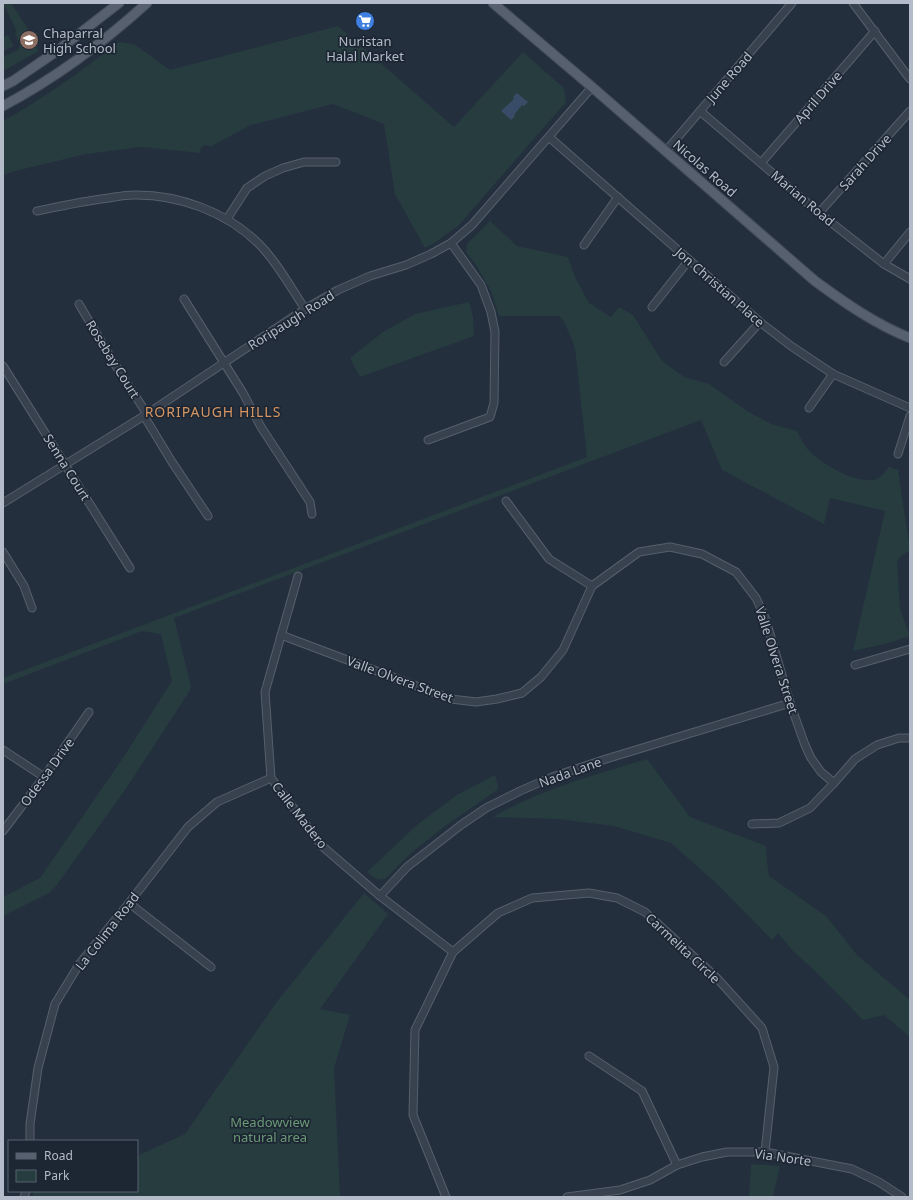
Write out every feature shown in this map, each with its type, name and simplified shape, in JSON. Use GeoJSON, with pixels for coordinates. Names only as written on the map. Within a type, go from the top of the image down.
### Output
{"type":"FeatureCollection","features":[{"type":"Feature","properties":{"kind":"main road"},"geometry":{"type":"LineString","coordinates":[[3,86],[13,81],[57,51],[119,3]]}},
{"type":"Feature","properties":{"kind":"main road"},"geometry":{"type":"LineString","coordinates":[[3,106],[21,97],[69,65],[126,23],[147,3]]}},
{"type":"Feature","properties":{"kind":"main road","name":"Nicolas Road"},"geometry":{"type":"LineString","coordinates":[[492,3],[592,87],[814,281],[840,300],[890,330],[910,338]]}},
{"type":"Feature","properties":{"kind":"street","name":"June Road"},"geometry":{"type":"LineString","coordinates":[[666,151],[792,3]]}},
{"type":"Feature","properties":{"kind":"street"},"geometry":{"type":"LineString","coordinates":[[853,3],[910,79]]}},
{"type":"Feature","properties":{"kind":"street","name":"April Drive"},"geometry":{"type":"LineString","coordinates":[[762,163],[875,31]]}},
{"type":"Feature","properties":{"kind":"street","name":"Roripaugh Road"},"geometry":{"type":"LineString","coordinates":[[3,503],[146,415],[305,309],[338,290],[370,276],[412,262],[451,243],[472,225],[592,87]]}},
{"type":"Feature","properties":{"kind":"street","name":"Marian Road"},"geometry":{"type":"LineString","coordinates":[[700,110],[819,212],[884,264],[910,279]]}},
{"type":"Feature","properties":{"kind":"street","name":"Sarah Drive"},"geometry":{"type":"LineString","coordinates":[[819,212],[910,111]]}},
{"type":"Feature","properties":{"kind":"street","name":"Jon Christian Place"},"geometry":{"type":"LineString","coordinates":[[549,137],[760,322],[791,346],[832,374],[910,408]]}},
{"type":"Feature","properties":{"kind":"street"},"geometry":{"type":"LineString","coordinates":[[227,219],[247,188],[265,176],[283,168],[304,162],[336,162]]}},
{"type":"Feature","properties":{"kind":"street"},"geometry":{"type":"LineString","coordinates":[[37,211],[77,202],[132,195],[156,196],[180,200],[208,210],[227,219],[246,231],[260,246],[305,309]]}},
{"type":"Feature","properties":{"kind":"street"},"geometry":{"type":"LineString","coordinates":[[584,245],[618,198]]}},
{"type":"Feature","properties":{"kind":"street"},"geometry":{"type":"LineString","coordinates":[[884,264],[910,232]]}},
{"type":"Feature","properties":{"kind":"street"},"geometry":{"type":"LineString","coordinates":[[428,440],[490,417],[494,403],[495,332],[491,312],[481,285],[451,243]]}},
{"type":"Feature","properties":{"kind":"street"},"geometry":{"type":"LineString","coordinates":[[652,307],[689,260]]}},
{"type":"Feature","properties":{"kind":"street"},"geometry":{"type":"LineString","coordinates":[[184,298],[243,393],[261,427],[310,502],[312,514]]}},
{"type":"Feature","properties":{"kind":"street","name":"Rosebay Court"},"geometry":{"type":"LineString","coordinates":[[79,304],[146,415],[172,462],[208,516]]}},
{"type":"Feature","properties":{"kind":"street"},"geometry":{"type":"LineString","coordinates":[[724,362],[760,322]]}},
{"type":"Feature","properties":{"kind":"street","name":"Senna Court"},"geometry":{"type":"LineString","coordinates":[[3,366],[130,568]]}},
{"type":"Feature","properties":{"kind":"street"},"geometry":{"type":"LineString","coordinates":[[809,408],[832,374]]}},
{"type":"Feature","properties":{"kind":"street"},"geometry":{"type":"LineString","coordinates":[[898,454],[910,416]]}},
{"type":"Feature","properties":{"kind":"street"},"geometry":{"type":"LineString","coordinates":[[506,501],[548,560],[592,586]]}},
{"type":"Feature","properties":{"kind":"street","name":"Valle Olvera Street"},"geometry":{"type":"LineString","coordinates":[[282,635],[451,699],[476,702],[497,699],[522,693],[541,677],[563,650],[592,586],[639,552],[670,547],[702,554],[736,572],[756,598],[763,615],[800,733],[810,758],[821,772],[834,784]]}},
{"type":"Feature","properties":{"kind":"street"},"geometry":{"type":"LineString","coordinates":[[3,552],[24,586],[32,608]]}},
{"type":"Feature","properties":{"kind":"street","name":"Calle Madero"},"geometry":{"type":"LineString","coordinates":[[298,576],[265,692],[271,778],[322,846],[380,896],[453,952]]}},
{"type":"Feature","properties":{"kind":"street"},"geometry":{"type":"LineString","coordinates":[[855,665],[910,649]]}},
{"type":"Feature","properties":{"kind":"street","name":"Nada Lane"},"geometry":{"type":"LineString","coordinates":[[380,896],[407,867],[461,825],[486,808],[520,791],[552,777],[606,759],[790,703]]}},
{"type":"Feature","properties":{"kind":"street","name":"Odessa Drive"},"geometry":{"type":"LineString","coordinates":[[3,831],[44,777],[89,712]]}},
{"type":"Feature","properties":{"kind":"street"},"geometry":{"type":"LineString","coordinates":[[752,824],[779,823],[810,808],[834,784],[855,759],[877,745],[899,738],[910,738]]}},
{"type":"Feature","properties":{"kind":"street"},"geometry":{"type":"LineString","coordinates":[[3,750],[44,777]]}},
{"type":"Feature","properties":{"kind":"street","name":"La Colima Road"},"geometry":{"type":"LineString","coordinates":[[30,1140],[30,1124],[38,1068],[56,1004],[80,963],[188,827],[217,802],[271,778]]}},
{"type":"Feature","properties":{"kind":"street","name":"Carmelita Circle"},"geometry":{"type":"LineString","coordinates":[[446,1197],[412,1115],[415,1030],[453,952],[498,914],[532,898],[589,893],[617,898],[645,912],[715,976],[762,1028],[774,1068],[765,1152]]}},
{"type":"Feature","properties":{"kind":"street"},"geometry":{"type":"LineString","coordinates":[[129,903],[211,967]]}},
{"type":"Feature","properties":{"kind":"street"},"geometry":{"type":"LineString","coordinates":[[589,1056],[642,1091],[677,1166]]}},
{"type":"Feature","properties":{"kind":"street","name":"Via Norte"},"geometry":{"type":"LineString","coordinates":[[568,1197],[620,1190],[650,1180],[677,1166],[702,1157],[727,1152],[765,1152],[852,1169],[879,1182],[902,1197]]}},
{"type":"Feature","properties":{"kind":"green space"},"geometry":{"type":"Polygon","coordinates":[[[3,3],[11,3],[37,43],[38,51],[3,71],[3,57],[18,50],[20,44],[15,33],[17,32],[3,3]]]}},
{"type":"Feature","properties":{"kind":"green space"},"geometry":{"type":"Polygon","coordinates":[[[338,26],[454,127],[523,52],[564,88],[566,102],[459,225],[425,248],[395,194],[384,124],[333,104],[251,125],[211,146],[205,145],[201,147],[200,153],[142,147],[86,154],[3,175],[3,121],[62,84],[119,42],[134,44],[170,70],[338,26]]]}},
{"type":"Feature","properties":{"kind":"green space"},"geometry":{"type":"Polygon","coordinates":[[[8,35],[14,46],[3,51],[3,38],[8,35]]]}},
{"type":"Feature","properties":{"kind":"green space"},"geometry":{"type":"Polygon","coordinates":[[[490,221],[517,246],[568,257],[575,277],[589,303],[611,317],[619,307],[633,315],[662,361],[684,377],[709,384],[747,411],[771,424],[797,431],[803,443],[811,453],[827,465],[846,475],[865,480],[873,480],[880,477],[889,466],[893,469],[898,469],[910,550],[899,558],[897,563],[900,609],[910,636],[853,651],[885,511],[830,498],[824,524],[722,470],[701,420],[174,618],[191,686],[189,692],[125,790],[56,886],[49,893],[3,916],[3,897],[40,878],[123,758],[172,681],[161,634],[142,631],[3,684],[3,678],[587,457],[575,348],[564,321],[559,316],[499,316],[491,291],[476,265],[466,252],[467,244],[490,221]]]}},
{"type":"Feature","properties":{"kind":"green space"},"geometry":{"type":"Polygon","coordinates":[[[469,302],[473,317],[474,336],[360,377],[350,358],[383,332],[415,314],[469,302]]]}},
{"type":"Feature","properties":{"kind":"green space"},"geometry":{"type":"Polygon","coordinates":[[[647,759],[690,817],[766,846],[769,876],[826,916],[857,955],[910,1000],[910,1037],[884,1015],[863,1020],[813,969],[793,951],[778,933],[772,940],[716,883],[671,843],[614,826],[559,819],[493,817],[530,798],[588,777],[647,759]]]}},
{"type":"Feature","properties":{"kind":"green space"},"geometry":{"type":"Polygon","coordinates":[[[495,775],[498,786],[497,790],[441,829],[410,854],[386,878],[378,879],[367,872],[417,825],[457,795],[495,775]]]}},
{"type":"Feature","properties":{"kind":"green space","name":"Meadowview natural area"},"geometry":{"type":"Polygon","coordinates":[[[364,893],[388,914],[320,1009],[350,1015],[334,1068],[340,1197],[33,1197],[33,1192],[138,1192],[138,1156],[185,1134],[276,1003],[364,893]]]}},
{"type":"Feature","properties":{"kind":"green space"},"geometry":{"type":"Polygon","coordinates":[[[751,1164],[780,1166],[773,1197],[749,1197],[751,1164]]]}},
{"type":"Feature","properties":{"kind":"water"},"geometry":{"type":"Polygon","coordinates":[[[517,93],[528,102],[524,106],[522,105],[511,120],[501,111],[514,99],[513,97],[517,93]]]}},
{"type":"Feature","properties":{"kind":"place","name":"Nuristan Halal Market"},"geometry":{"type":"Point","coordinates":[365,21]}},
{"type":"Feature","properties":{"kind":"place","name":"Chaparral High School"},"geometry":{"type":"Point","coordinates":[29,40]}},
{"type":"Feature","properties":{"kind":"district","name":"RORIPAUGH HILLS"},"geometry":{"type":"Point","coordinates":[213,411]}}]}
